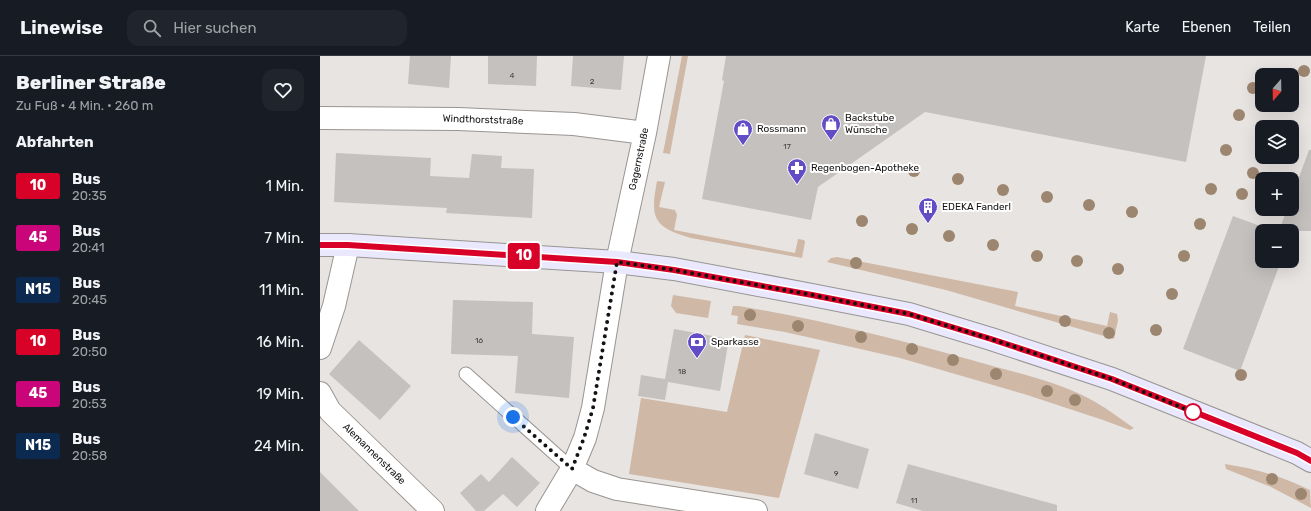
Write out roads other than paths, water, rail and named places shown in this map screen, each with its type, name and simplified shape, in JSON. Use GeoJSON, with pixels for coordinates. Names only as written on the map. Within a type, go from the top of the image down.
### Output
{"type":"FeatureCollection","features":[{"type":"Feature","properties":{"kind":"street","name":"Gagernstraße"},"geometry":{"type":"LineString","coordinates":[[547,511],[572,469],[584,438],[593,408],[617,262],[645,133],[659,56]]}},
{"type":"Feature","properties":{"kind":"street","name":"Windthorststraße"},"geometry":{"type":"LineString","coordinates":[[320,118],[466,119],[574,124],[645,133]]}},
{"type":"Feature","properties":{"kind":"street"},"geometry":{"type":"LineString","coordinates":[[320,245],[348,245],[617,262],[674,270],[909,314],[1112,379],[1297,453],[1311,461]]}},
{"type":"Feature","properties":{"kind":"street"},"geometry":{"type":"LineString","coordinates":[[320,348],[334,306],[348,245]]}},
{"type":"Feature","properties":{"kind":"street","name":"Alemannenstraße"},"geometry":{"type":"LineString","coordinates":[[320,393],[330,411],[433,511]]}},
{"type":"Feature","properties":{"kind":"street"},"geometry":{"type":"LineString","coordinates":[[572,469],[593,481],[617,489],[756,511]]}},
{"type":"Feature","properties":{"kind":"lane"},"geometry":{"type":"LineString","coordinates":[[466,374],[572,469]]}},
{"type":"Feature","properties":{"kind":"place","name":"Backstube Wünsche"},"geometry":{"type":"Point","coordinates":[831,141]}},
{"type":"Feature","properties":{"kind":"place","name":"Rossmann"},"geometry":{"type":"Point","coordinates":[743,146]}},
{"type":"Feature","properties":{"kind":"place","name":"Regenbogen-Apotheke"},"geometry":{"type":"Point","coordinates":[797,185]}},
{"type":"Feature","properties":{"kind":"place","name":"EDEKA Fanderl"},"geometry":{"type":"Point","coordinates":[928,224]}},
{"type":"Feature","properties":{"kind":"place","name":"Sparkasse"},"geometry":{"type":"Point","coordinates":[697,359]}}]}
